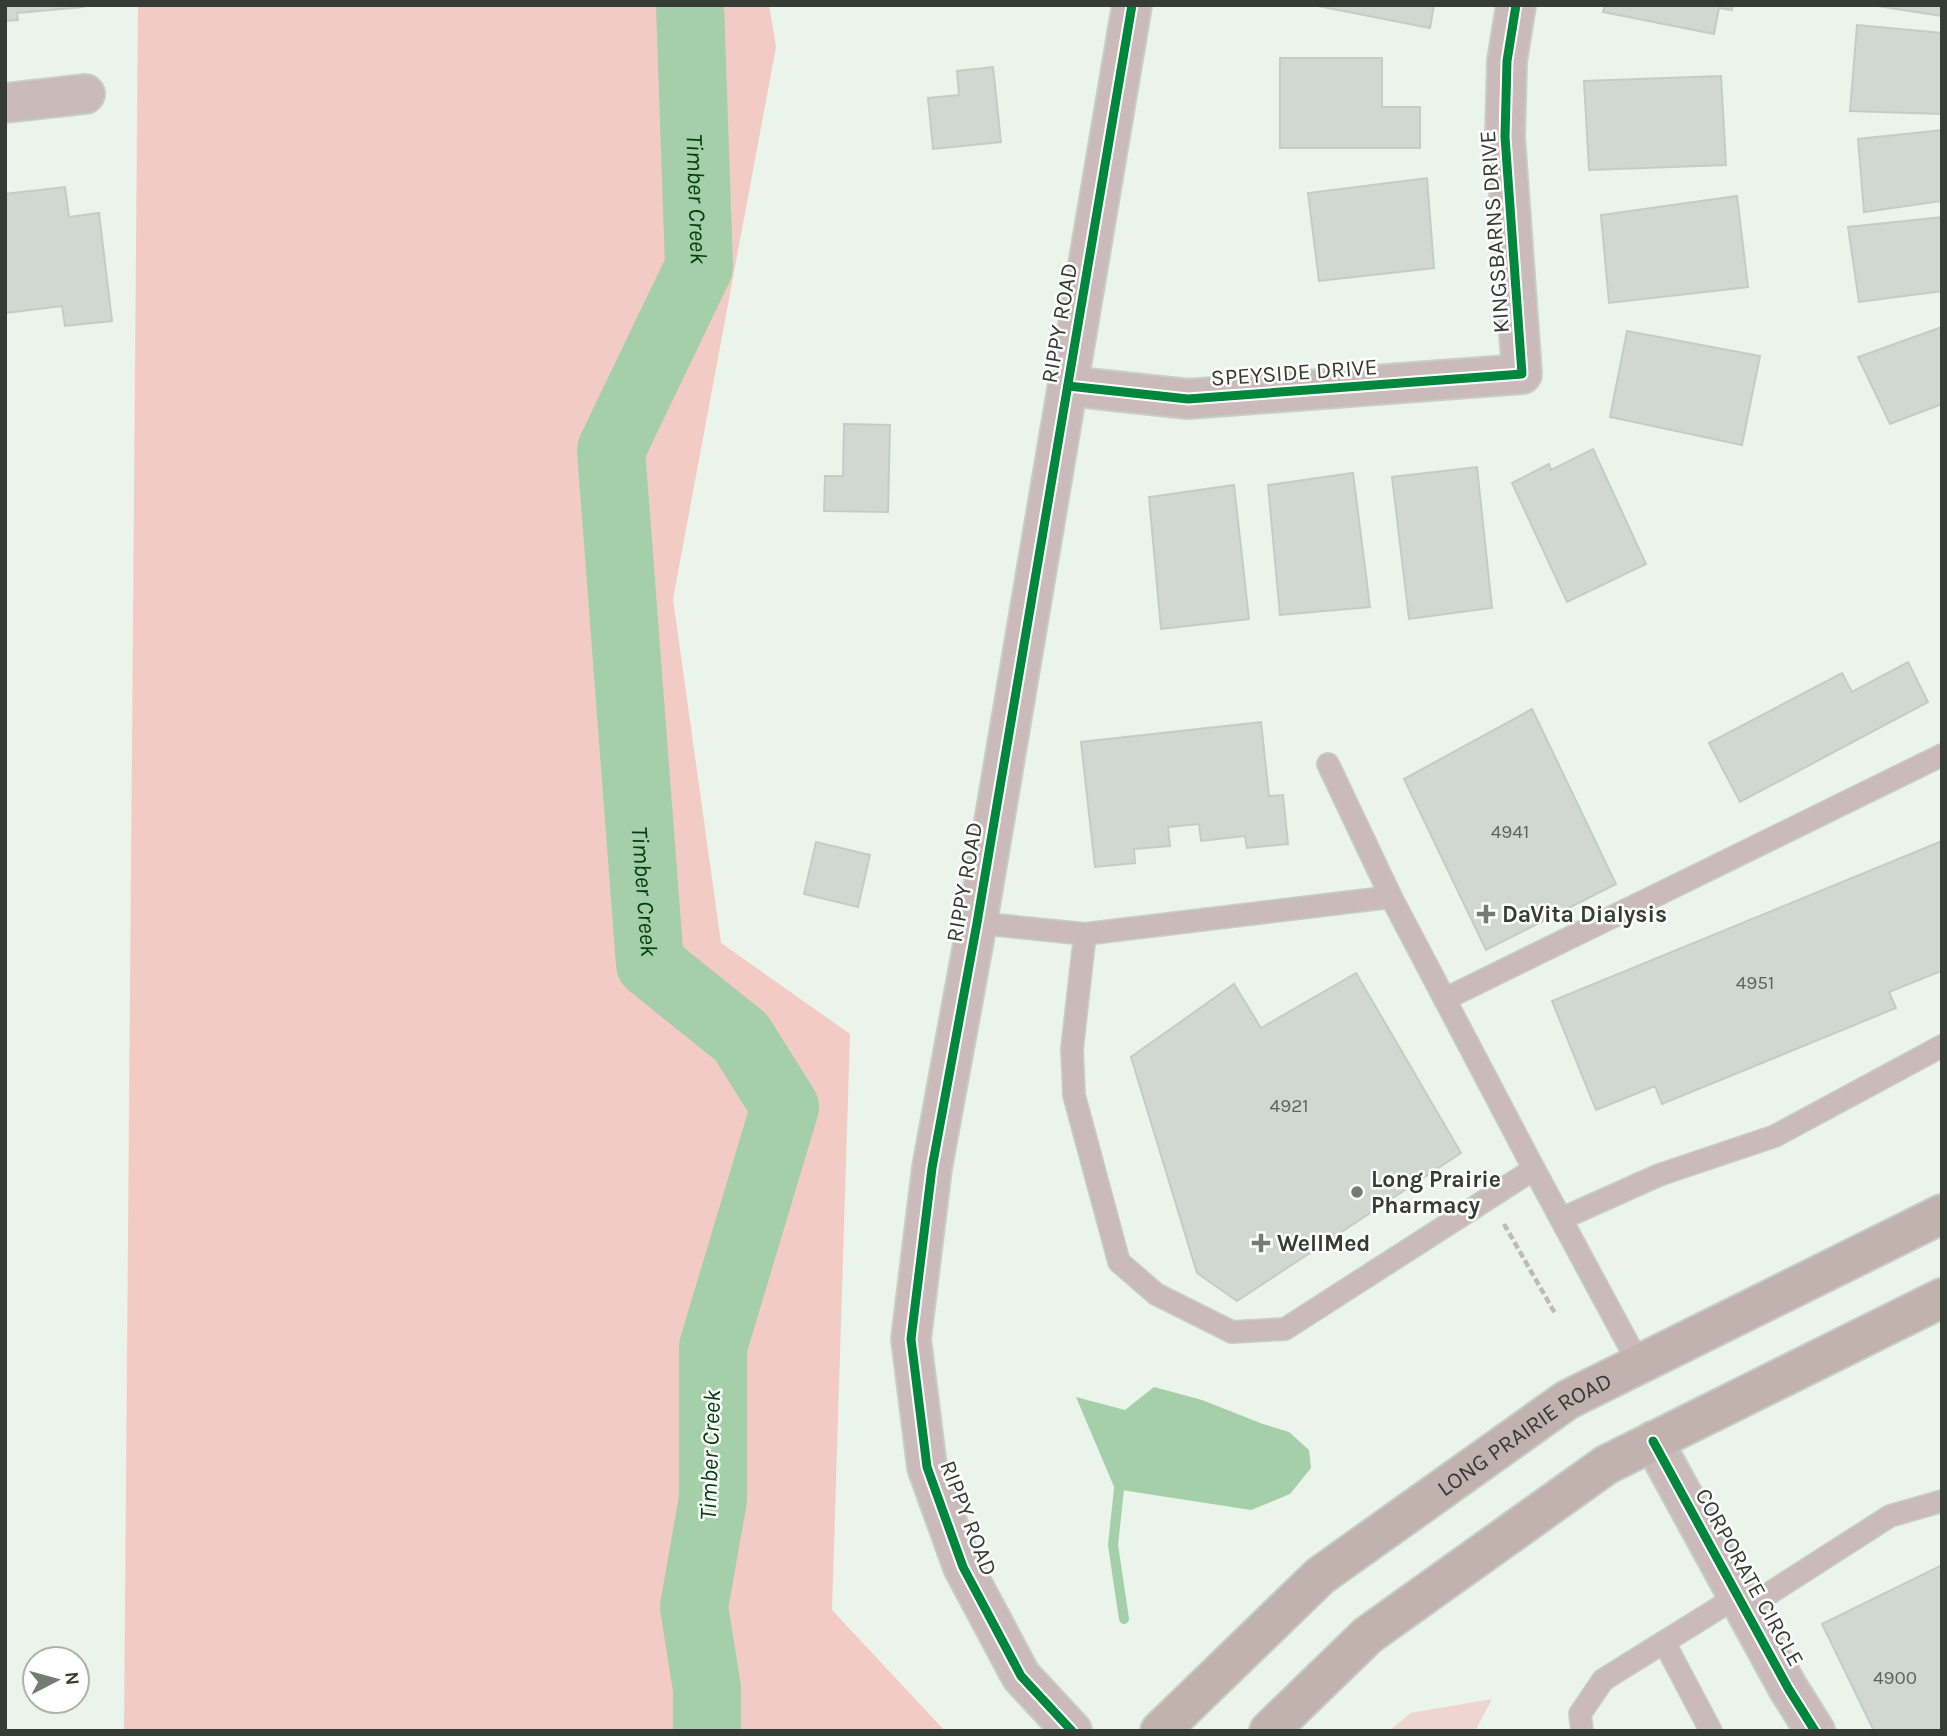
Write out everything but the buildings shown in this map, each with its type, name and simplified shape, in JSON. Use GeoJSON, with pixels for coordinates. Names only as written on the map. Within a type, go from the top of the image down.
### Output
{"type":"FeatureCollection","features":[{"type":"Feature","properties":{"kind":"main road","name":"LONG PRAIRIE ROAD"},"geometry":{"type":"LineString","coordinates":[[1160,1731],[1320,1576],[1567,1400],[1942,1214]]}},
{"type":"Feature","properties":{"kind":"main road"},"geometry":{"type":"LineString","coordinates":[[1269,1731],[1368,1635],[1606,1465],[1942,1298]]}},
{"type":"Feature","properties":{"kind":"street","name":"RIPPY ROAD"},"geometry":{"type":"LineString","coordinates":[[1072,1731],[1021,1676],[963,1567],[927,1466],[911,1339],[932,1168],[977,923],[1132,5]]}},
{"type":"Feature","properties":{"kind":"street","name":"KINGSBARNS DRIVE"},"geometry":{"type":"LineString","coordinates":[[1516,5],[1507,61],[1505,137],[1522,374]]}},
{"type":"Feature","properties":{"kind":"street"},"geometry":{"type":"LineString","coordinates":[[5,103],[85,94]]}},
{"type":"Feature","properties":{"kind":"street","name":"SPEYSIDE DRIVE"},"geometry":{"type":"LineString","coordinates":[[1068,386],[1188,400],[1522,374]]}},
{"type":"Feature","properties":{"kind":"street","name":"CORPORATE CIRCLE"},"geometry":{"type":"LineString","coordinates":[[1653,1441],[1788,1688],[1815,1731]]}},
{"type":"Feature","properties":{"kind":"lane"},"geometry":{"type":"LineString","coordinates":[[1444,999],[1942,755]]}},
{"type":"Feature","properties":{"kind":"lane"},"geometry":{"type":"LineString","coordinates":[[1328,764],[1391,897],[1639,1364]]}},
{"type":"Feature","properties":{"kind":"lane"},"geometry":{"type":"LineString","coordinates":[[977,923],[1084,934],[1391,897]]}},
{"type":"Feature","properties":{"kind":"lane"},"geometry":{"type":"LineString","coordinates":[[1084,934],[1072,1049],[1074,1095],[1119,1262],[1156,1294],[1231,1332],[1285,1329],[1534,1169]]}},
{"type":"Feature","properties":{"kind":"lane"},"geometry":{"type":"LineString","coordinates":[[1561,1219],[1659,1175],[1775,1136],[1942,1046]]}},
{"type":"Feature","properties":{"kind":"lane"},"geometry":{"type":"LineString","coordinates":[[1582,1731],[1580,1714],[1603,1680],[1664,1642],[1741,1602],[1890,1516],[1942,1501]]}},
{"type":"Feature","properties":{"kind":"lane"},"geometry":{"type":"LineString","coordinates":[[1664,1642],[1711,1731]]}},
{"type":"Feature","properties":{"kind":"path"},"geometry":{"type":"LineString","coordinates":[[1489,1198],[1556,1315]]}},
{"type":"Feature","properties":{"kind":"shaded area"},"geometry":{"type":"Polygon","coordinates":[[[138,5],[769,5],[776,47],[673,599],[721,943],[850,1034],[832,1610],[945,1731],[124,1731],[138,5]]]}},
{"type":"Feature","properties":{"kind":"shaded area"},"geometry":{"type":"Polygon","coordinates":[[[1154,1387],[1202,1400],[1289,1432],[1309,1450],[1311,1468],[1290,1494],[1251,1510],[1115,1489],[1076,1397],[1125,1410],[1154,1387]]]}},
{"type":"Feature","properties":{"kind":"shaded area"},"geometry":{"type":"Polygon","coordinates":[[[1492,1699],[1475,1731],[1389,1731],[1411,1713],[1492,1699]]]}},
{"type":"Feature","properties":{"kind":"waterway","name":"Timber Creek"},"geometry":{"type":"LineString","coordinates":[[690,5],[699,267],[611,450],[650,964],[741,1037],[785,1107],[713,1347],[713,1499],[694,1607],[707,1689],[707,1731]]}},
{"type":"Feature","properties":{"kind":"waterway"},"geometry":{"type":"LineString","coordinates":[[1119,1489],[1113,1545],[1124,1619]]}},
{"type":"Feature","properties":{"kind":"cycle path"},"geometry":{"type":"LineString","coordinates":[[1072,1731],[1021,1676],[963,1567],[927,1467],[911,1339],[932,1168],[977,923],[1132,5]]}},
{"type":"Feature","properties":{"kind":"cycle path"},"geometry":{"type":"LineString","coordinates":[[1068,386],[1188,399],[1522,374],[1505,137],[1507,61],[1516,5]]}},
{"type":"Feature","properties":{"kind":"cycle path"},"geometry":{"type":"LineString","coordinates":[[1653,1441],[1788,1688],[1815,1731]]}},
{"type":"Feature","properties":{"kind":"place","name":"DaVita Dialysis"},"geometry":{"type":"Point","coordinates":[1486,914]}},
{"type":"Feature","properties":{"kind":"place","name":"Long Prairie Pharmacy"},"geometry":{"type":"Point","coordinates":[1357,1192]}},
{"type":"Feature","properties":{"kind":"place","name":"WellMed"},"geometry":{"type":"Point","coordinates":[1261,1243]}}]}
